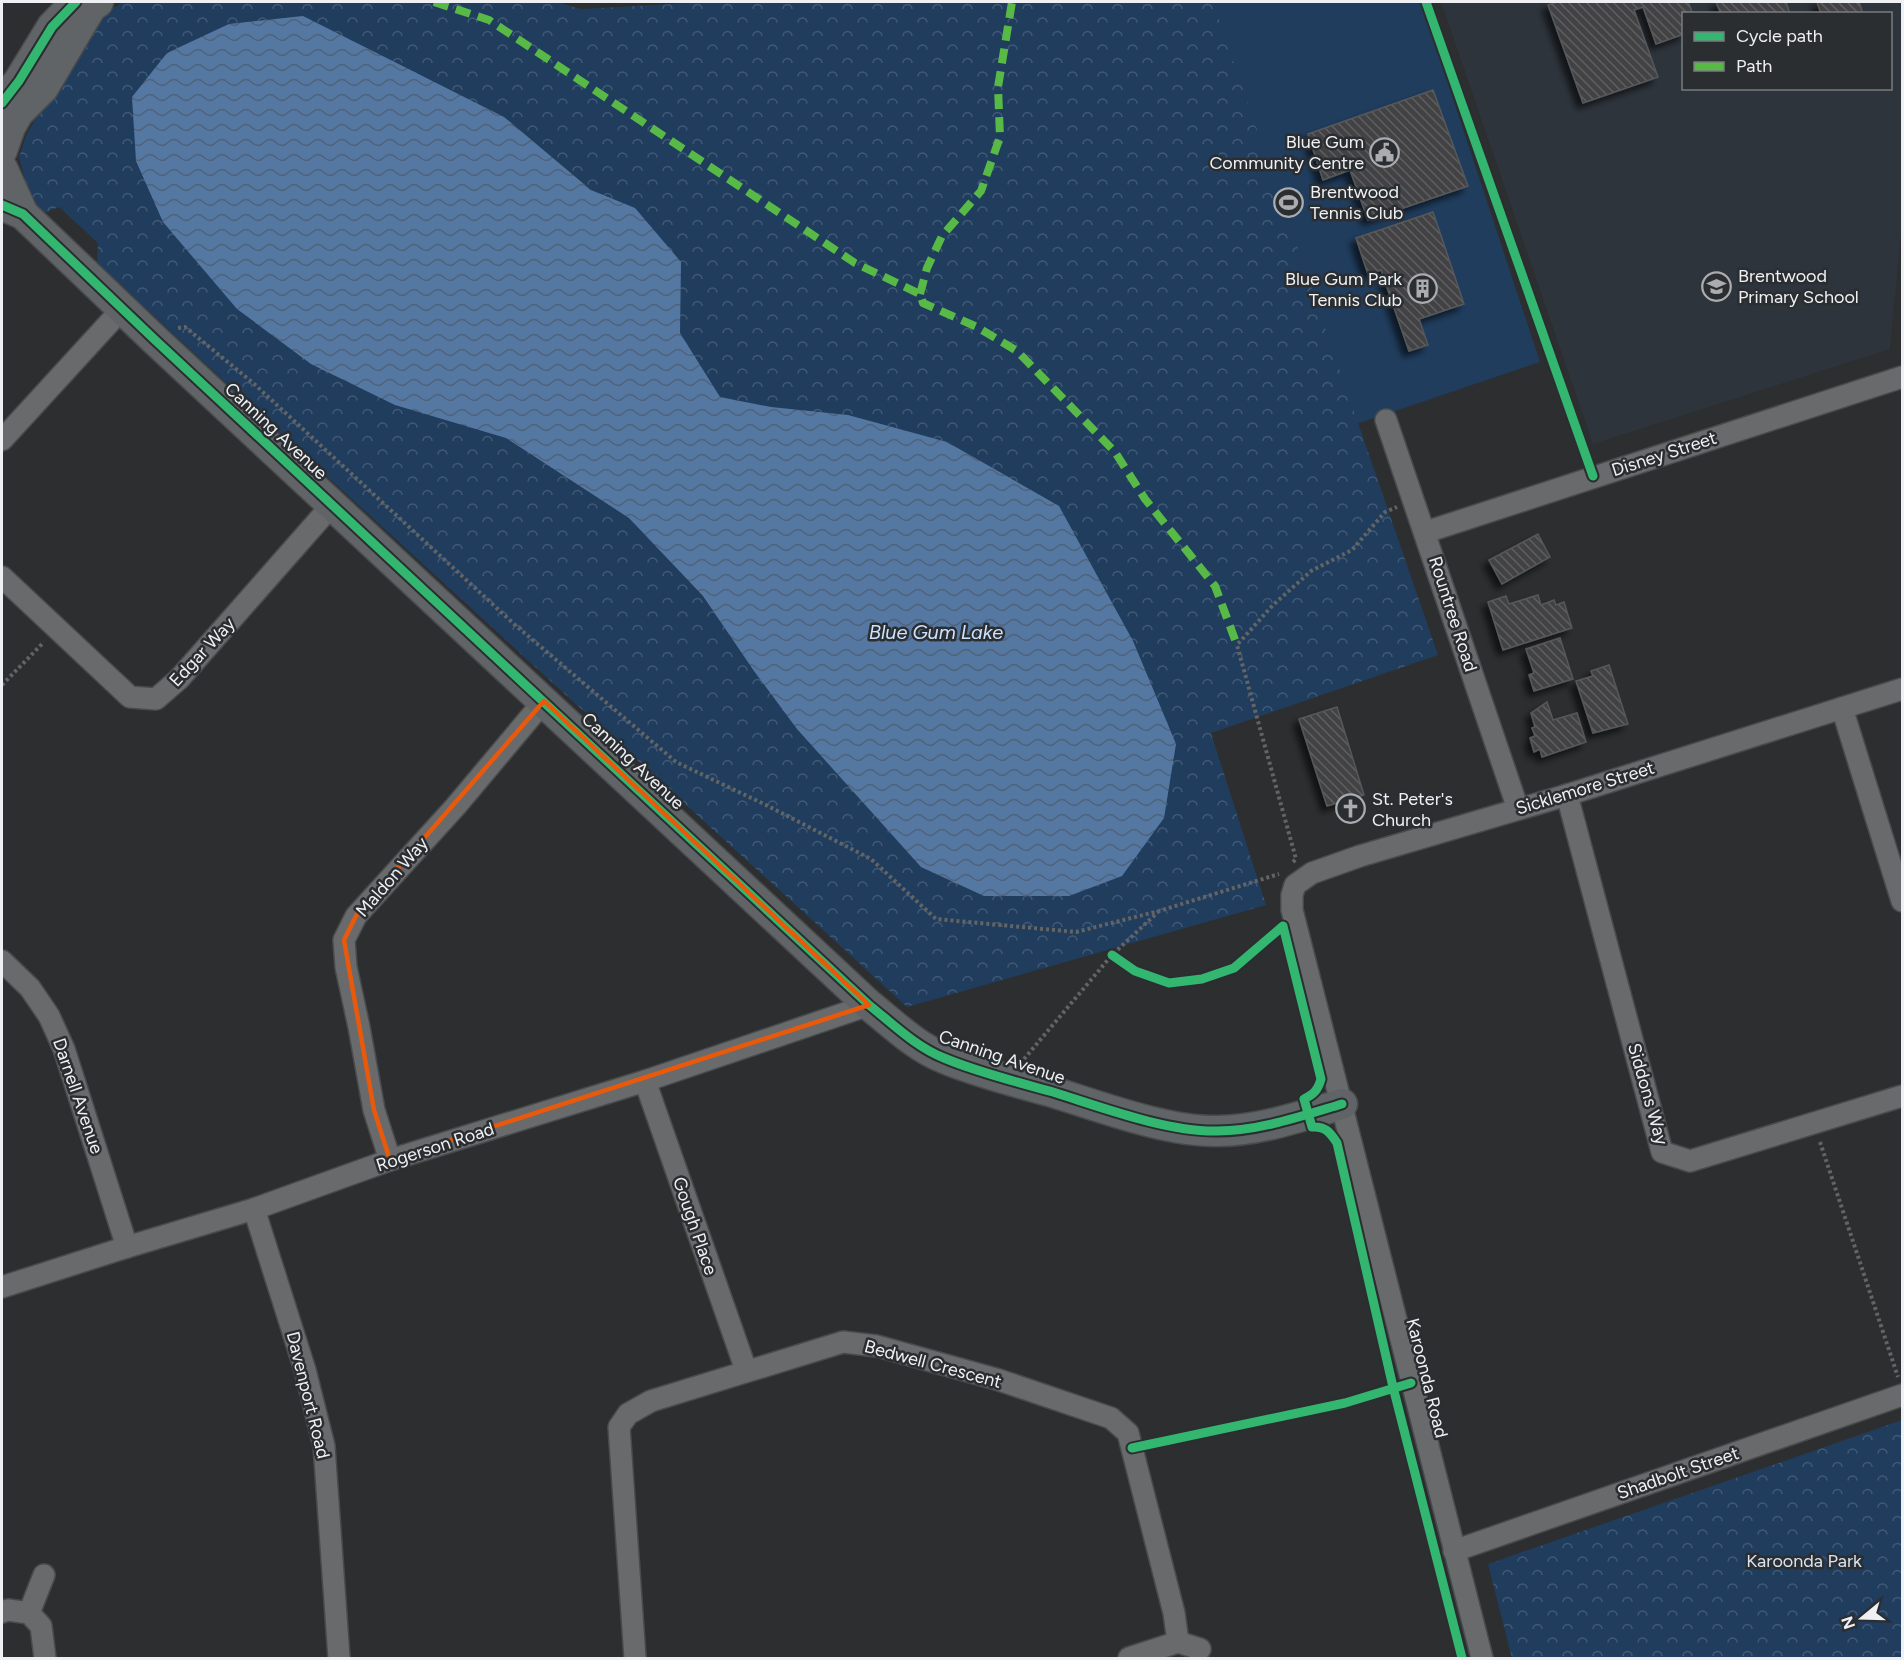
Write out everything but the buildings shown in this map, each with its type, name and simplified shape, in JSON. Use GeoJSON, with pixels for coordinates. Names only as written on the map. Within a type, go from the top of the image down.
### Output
{"type":"FeatureCollection","features":[{"type":"Feature","properties":{"kind":"street"},"geometry":{"type":"LineString","coordinates":[[2,103],[19,81],[52,27],[76,2]]}},
{"type":"Feature","properties":{"kind":"street"},"geometry":{"type":"LineString","coordinates":[[2,150],[18,113],[43,88],[91,7],[98,2]]}},
{"type":"Feature","properties":{"kind":"street","name":"Canning Avenue"},"geometry":{"type":"LineString","coordinates":[[2,168],[12,209],[869,1005],[916,1043],[943,1058],[1012,1081],[1153,1122],[1195,1130],[1242,1129],[1275,1123],[1342,1104]]}},
{"type":"Feature","properties":{"kind":"street"},"geometry":{"type":"LineString","coordinates":[[2,440],[122,309]]}},
{"type":"Feature","properties":{"kind":"street","name":"Disney Street"},"geometry":{"type":"LineString","coordinates":[[1426,532],[1902,376]]}},
{"type":"Feature","properties":{"kind":"street","name":"Rountree Road"},"geometry":{"type":"LineString","coordinates":[[1386,420],[1518,808]]}},
{"type":"Feature","properties":{"kind":"street","name":"Edgar Way"},"geometry":{"type":"LineString","coordinates":[[2,577],[130,697],[156,699],[187,670],[332,505]]}},
{"type":"Feature","properties":{"kind":"street","name":"Sicklemore Street"},"geometry":{"type":"LineString","coordinates":[[1292,910],[1295,885],[1312,873],[1360,856],[1567,795],[1902,689]]}},
{"type":"Feature","properties":{"kind":"street","name":"Maldon Way"},"geometry":{"type":"LineString","coordinates":[[390,1160],[374,1110],[346,967],[344,940],[356,916],[456,806],[544,701]]}},
{"type":"Feature","properties":{"kind":"street"},"geometry":{"type":"LineString","coordinates":[[1842,708],[1902,901]]}},
{"type":"Feature","properties":{"kind":"street","name":"Siddons Way"},"geometry":{"type":"LineString","coordinates":[[1567,795],[1662,1152],[1690,1161],[1902,1096]]}},
{"type":"Feature","properties":{"kind":"street","name":"Karoonda Road"},"geometry":{"type":"LineString","coordinates":[[1292,910],[1482,1659]]}},
{"type":"Feature","properties":{"kind":"street","name":"Darnell Avenue"},"geometry":{"type":"LineString","coordinates":[[2,960],[30,988],[49,1016],[64,1049],[127,1247]]}},
{"type":"Feature","properties":{"kind":"street","name":"Rogerson Road"},"geometry":{"type":"LineString","coordinates":[[2,1287],[254,1209],[390,1160],[645,1081],[869,1005]]}},
{"type":"Feature","properties":{"kind":"street","name":"Gough Place"},"geometry":{"type":"LineString","coordinates":[[645,1081],[746,1370]]}},
{"type":"Feature","properties":{"kind":"street","name":"Davenport Road"},"geometry":{"type":"LineString","coordinates":[[254,1209],[305,1370],[324,1446],[339,1659]]}},
{"type":"Feature","properties":{"kind":"street","name":"Bedwell Crescent"},"geometry":{"type":"LineString","coordinates":[[635,1659],[619,1427],[628,1414],[651,1401],[843,1342],[878,1346],[996,1380],[1111,1418],[1128,1433],[1178,1641]]}},
{"type":"Feature","properties":{"kind":"street","name":"Shadbolt Street"},"geometry":{"type":"LineString","coordinates":[[1454,1551],[1901,1388]]}},
{"type":"Feature","properties":{"kind":"street"},"geometry":{"type":"LineString","coordinates":[[29,1613],[44,1575]]}},
{"type":"Feature","properties":{"kind":"street"},"geometry":{"type":"LineString","coordinates":[[2,1612],[8,1610],[29,1613],[41,1626],[45,1659]]}},
{"type":"Feature","properties":{"kind":"street"},"geometry":{"type":"LineString","coordinates":[[1129,1659],[1178,1641],[1200,1649]]}},
{"type":"Feature","properties":{"kind":"path"},"geometry":{"type":"LineString","coordinates":[[154,339],[164,330],[185,327],[252,382],[514,624],[676,762],[872,859],[936,919],[1076,932],[1159,911],[1284,872]]}},
{"type":"Feature","properties":{"kind":"path"},"geometry":{"type":"LineString","coordinates":[[1291,865],[1296,859],[1237,645],[1273,605],[1311,571],[1352,550],[1385,512],[1415,501]]}},
{"type":"Feature","properties":{"kind":"path"},"geometry":{"type":"LineString","coordinates":[[2,685],[57,628]]}},
{"type":"Feature","properties":{"kind":"path"},"geometry":{"type":"LineString","coordinates":[[1012,1081],[1019,1066],[1159,911]]}},
{"type":"Feature","properties":{"kind":"path"},"geometry":{"type":"LineString","coordinates":[[1814,1122],[1901,1388]]}},
{"type":"Feature","properties":{"kind":"highlighted area"},"geometry":{"type":"Polygon","coordinates":[[[544,701],[869,1005],[390,1160],[374,1110],[344,940],[356,916],[544,701]]]}},
{"type":"Feature","properties":{"kind":"shaded area","name":"Brentwood Primary School"},"geometry":{"type":"Polygon","coordinates":[[[1441,2],[1902,2],[1902,223],[1890,349],[1593,444],[1441,2]]]}},
{"type":"Feature","properties":{"kind":"green space"},"geometry":{"type":"Polygon","coordinates":[[[124,2],[556,2],[581,9],[708,2],[1213,2],[1438,655],[1211,733],[1266,905],[907,1007],[296,448],[104,269],[97,262],[98,243],[59,207],[44,213],[37,206],[25,179],[19,157],[26,136],[90,20],[124,2]]]}},
{"type":"Feature","properties":{"kind":"green space","name":"Brentwood Tennis Club"},"geometry":{"type":"Polygon","coordinates":[[[1018,2],[1421,2],[1540,362],[1191,480],[1018,2]]]}},
{"type":"Feature","properties":{"kind":"green space","name":"Karoonda Park"},"geometry":{"type":"Polygon","coordinates":[[[1902,1420],[1902,1658],[1512,1658],[1488,1564],[1902,1420]]]}},
{"type":"Feature","properties":{"kind":"water","name":"Blue Gum Lake"},"geometry":{"type":"Polygon","coordinates":[[[303,16],[504,117],[591,190],[635,208],[681,262],[680,333],[720,397],[771,407],[848,415],[947,442],[1059,506],[1133,641],[1176,744],[1164,818],[1122,876],[1069,896],[984,896],[921,867],[797,729],[703,596],[629,518],[506,438],[395,405],[311,364],[237,309],[163,222],[136,161],[132,97],[167,53],[229,24],[303,16]]]}},
{"type":"Feature","properties":{"kind":"marked path"},"geometry":{"type":"LineString","coordinates":[[434,2],[489,20],[855,263],[920,294],[923,303],[977,327],[1017,351],[1115,452],[1145,499],[1215,586],[1237,645]]}},
{"type":"Feature","properties":{"kind":"marked path"},"geometry":{"type":"LineString","coordinates":[[920,294],[927,268],[942,236],[981,191],[1000,137],[998,87],[1012,2]]}},
{"type":"Feature","properties":{"kind":"cycle path"},"geometry":{"type":"LineString","coordinates":[[2,103],[19,81],[52,27],[76,2]]}},
{"type":"Feature","properties":{"kind":"cycle path"},"geometry":{"type":"LineString","coordinates":[[1426,2],[1593,476]]}},
{"type":"Feature","properties":{"kind":"cycle path"},"geometry":{"type":"LineString","coordinates":[[2,205],[23,214],[154,339],[869,1005],[914,1041],[944,1058],[983,1072],[1134,1118],[1177,1127],[1217,1131],[1249,1128],[1280,1122],[1342,1104]]}},
{"type":"Feature","properties":{"kind":"cycle path"},"geometry":{"type":"LineString","coordinates":[[1112,955],[1135,971],[1169,983],[1202,979],[1234,968],[1283,926],[1321,1079],[1315,1091],[1304,1099],[1312,1127],[1327,1130],[1337,1143],[1393,1387],[1462,1658]]}},
{"type":"Feature","properties":{"kind":"cycle path"},"geometry":{"type":"LineString","coordinates":[[1132,1448],[1345,1403],[1411,1383]]}},
{"type":"Feature","properties":{"kind":"place","name":"Blue Gum Community Centre"},"geometry":{"type":"Point","coordinates":[1385,152]}},
{"type":"Feature","properties":{"kind":"place","name":"Brentwood Tennis Club"},"geometry":{"type":"Point","coordinates":[1289,202]}},
{"type":"Feature","properties":{"kind":"place","name":"Brentwood Primary School"},"geometry":{"type":"Point","coordinates":[1717,286]}},
{"type":"Feature","properties":{"kind":"place","name":"Blue Gum Park Tennis Club"},"geometry":{"type":"Point","coordinates":[1423,289]}},
{"type":"Feature","properties":{"kind":"place","name":"St. Peter's Church"},"geometry":{"type":"Point","coordinates":[1351,809]}}]}
